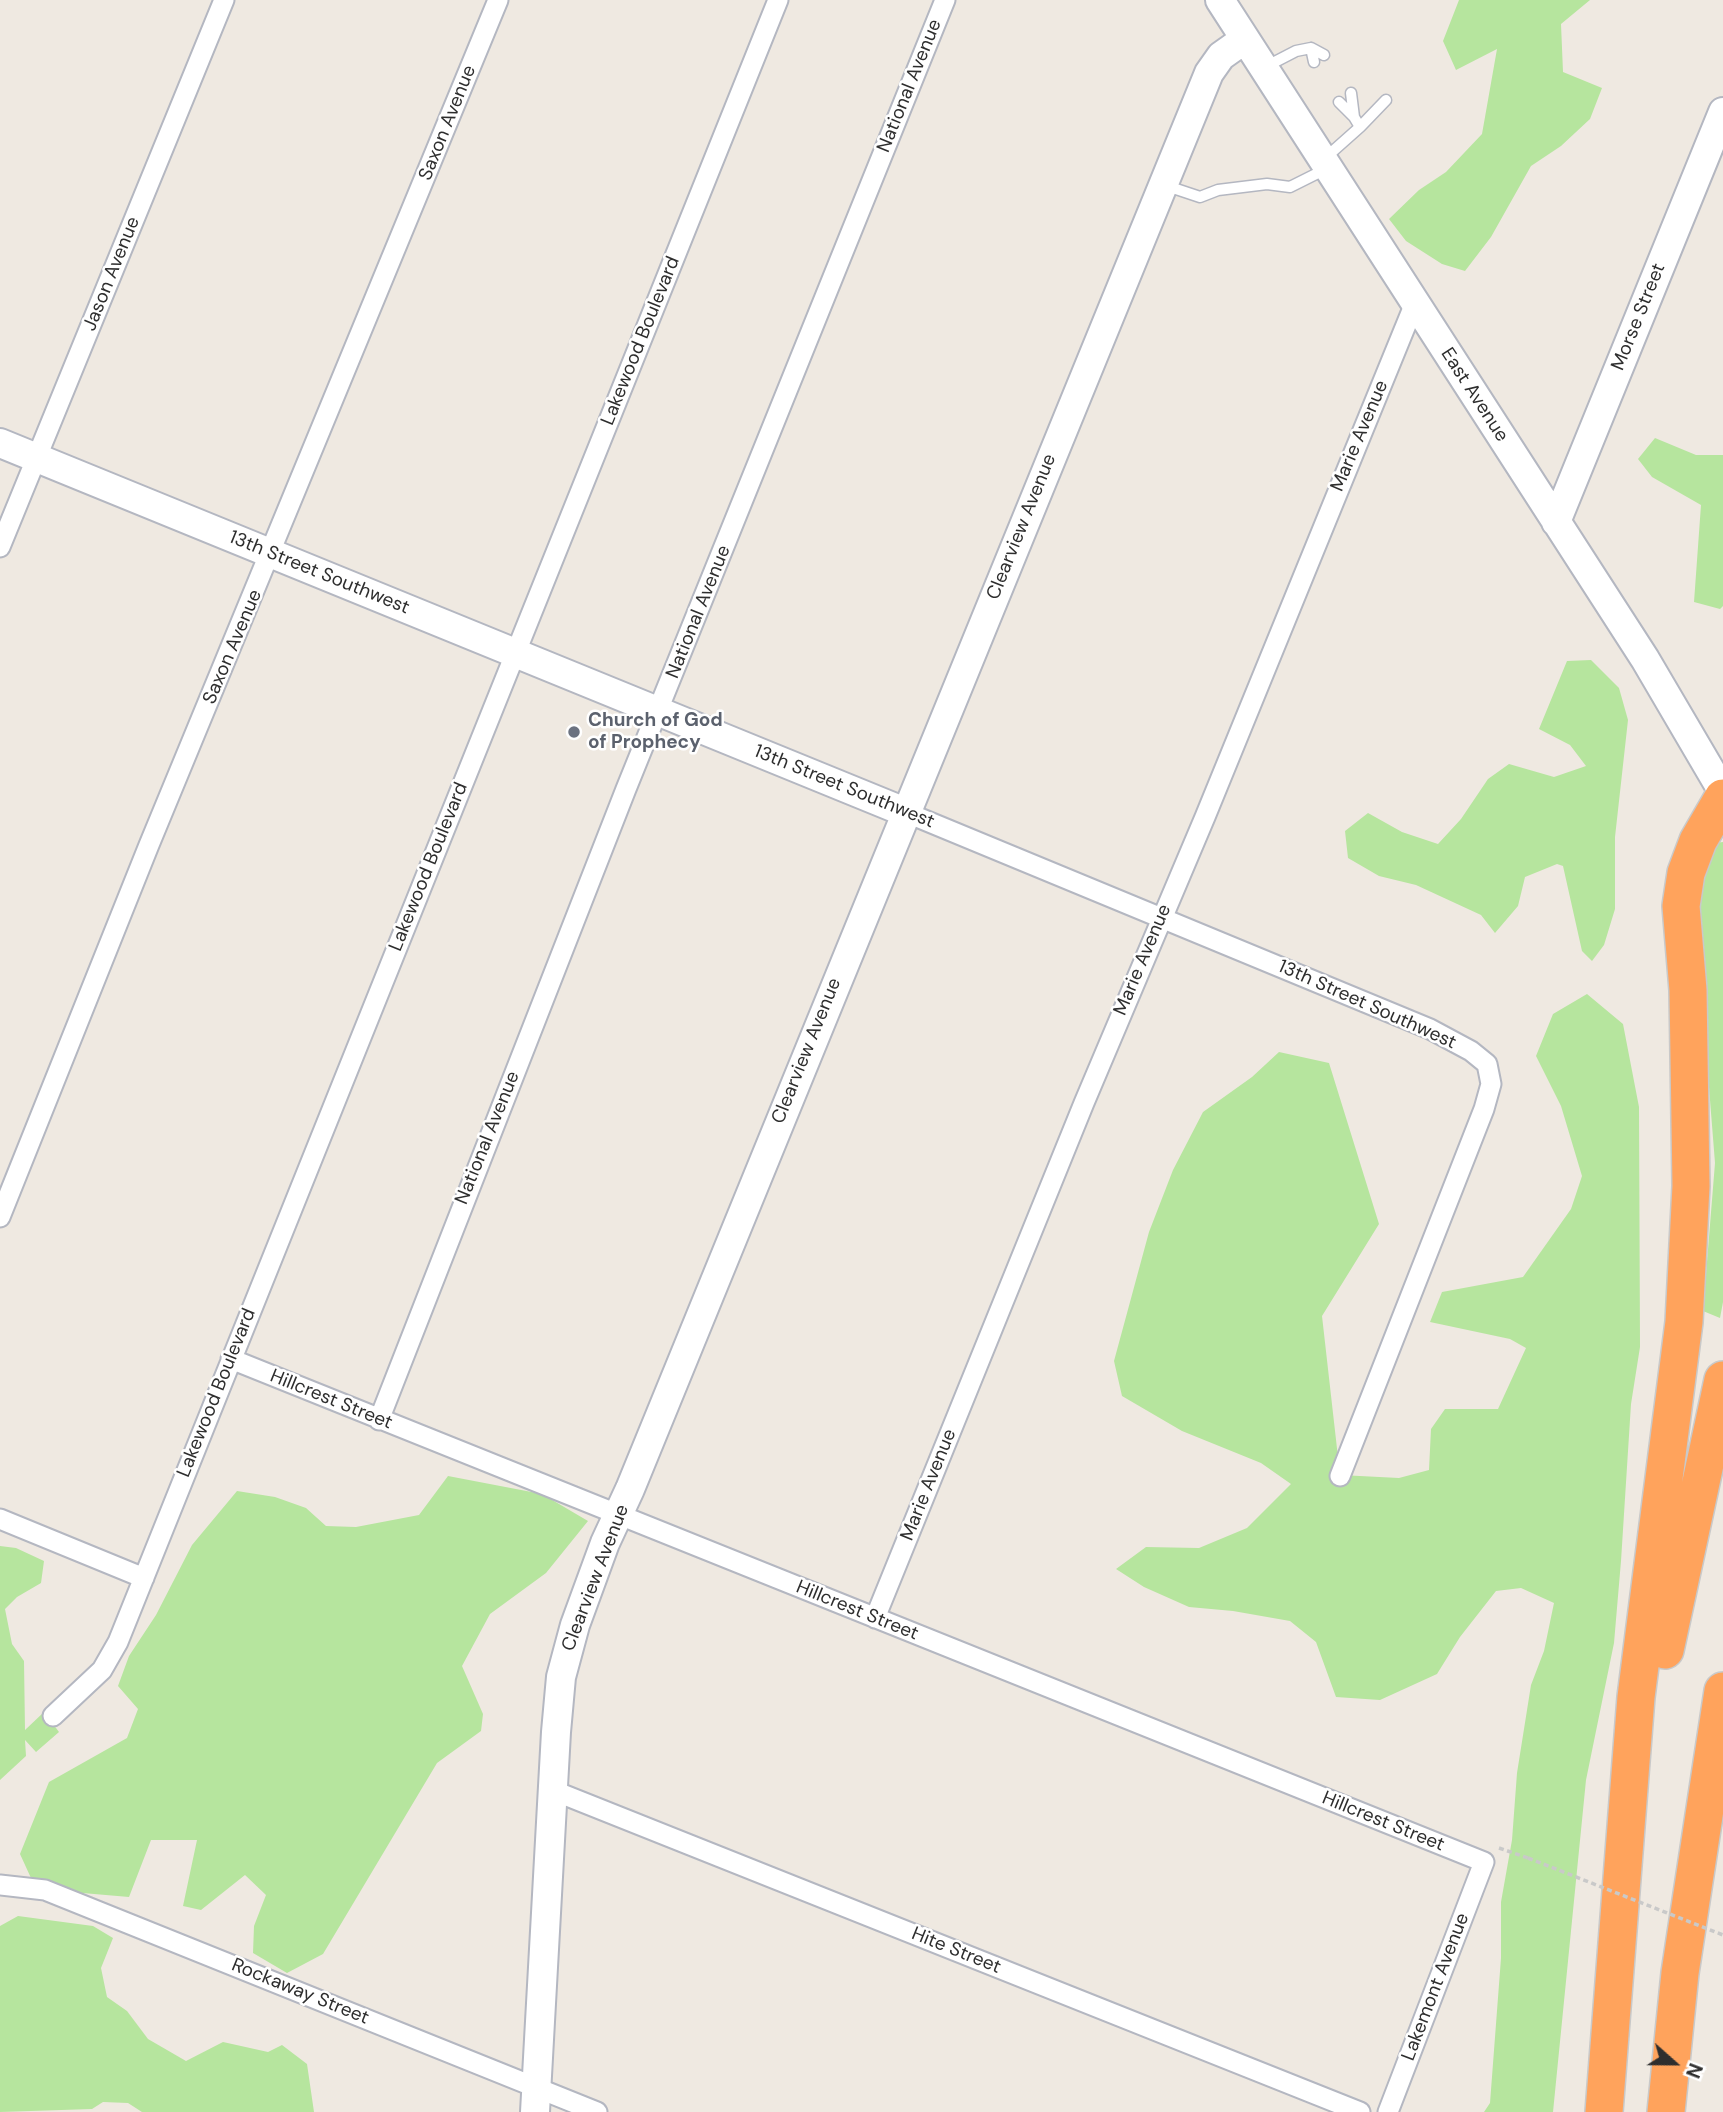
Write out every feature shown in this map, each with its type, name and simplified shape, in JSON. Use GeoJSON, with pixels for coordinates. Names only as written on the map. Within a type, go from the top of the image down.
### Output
{"type":"FeatureCollection","features":[{"type":"Feature","properties":{"kind":"highway"},"geometry":{"type":"LineString","coordinates":[[1604,2112],[1636,1697],[1684,1322],[1691,1185],[1688,990],[1681,906],[1686,873],[1698,841],[1723,798]]}},
{"type":"Feature","properties":{"kind":"highway"},"geometry":{"type":"LineString","coordinates":[[1612,2025],[1649,1742],[1671,1614],[1723,1380]]}},
{"type":"Feature","properties":{"kind":"highway"},"geometry":{"type":"LineString","coordinates":[[1666,2112],[1680,1973],[1723,1691]]}},
{"type":"Feature","properties":{"kind":"street","name":"Jason Avenue"},"geometry":{"type":"LineString","coordinates":[[0,547],[224,0]]}},
{"type":"Feature","properties":{"kind":"street","name":"Saxon Avenue"},"geometry":{"type":"LineString","coordinates":[[0,1217],[149,845],[272,554],[498,0]]}},
{"type":"Feature","properties":{"kind":"street","name":"Lakewood Boulevard"},"geometry":{"type":"LineString","coordinates":[[53,1716],[102,1670],[118,1642],[778,0]]}},
{"type":"Feature","properties":{"kind":"street","name":"National Avenue"},"geometry":{"type":"LineString","coordinates":[[379,1420],[658,712],[945,0]]}},
{"type":"Feature","properties":{"kind":"street","name":"East Avenue"},"geometry":{"type":"LineString","coordinates":[[1220,0],[1644,659],[1723,792]]}},
{"type":"Feature","properties":{"kind":"street","name":"Clearview Avenue"},"geometry":{"type":"LineString","coordinates":[[536,2099],[552,1790],[561,1677],[575,1625],[605,1543],[619,1515],[1163,184],[1214,64],[1245,39]]}},
{"type":"Feature","properties":{"kind":"street","name":"Morse Street"},"geometry":{"type":"LineString","coordinates":[[1556,522],[1723,112]]}},
{"type":"Feature","properties":{"kind":"street","name":"Marie Avenue"},"geometry":{"type":"LineString","coordinates":[[876,1618],[1161,917],[1415,303]]}},
{"type":"Feature","properties":{"kind":"street","name":"13th Street Southwest"},"geometry":{"type":"LineString","coordinates":[[0,443],[1161,917],[1430,1029],[1471,1051],[1487,1064],[1491,1084],[1484,1109],[1340,1476]]}},
{"type":"Feature","properties":{"kind":"street","name":"Hillcrest Street"},"geometry":{"type":"LineString","coordinates":[[231,1359],[1483,1862]]}},
{"type":"Feature","properties":{"kind":"street"},"geometry":{"type":"LineString","coordinates":[[0,1519],[144,1577]]}},
{"type":"Feature","properties":{"kind":"street","name":"Hite Street"},"geometry":{"type":"LineString","coordinates":[[552,1790],[1360,2112]]}},
{"type":"Feature","properties":{"kind":"street","name":"Lakemont Avenue"},"geometry":{"type":"LineString","coordinates":[[1388,2112],[1483,1862]]}},
{"type":"Feature","properties":{"kind":"street","name":"Rockaway Street"},"geometry":{"type":"LineString","coordinates":[[0,1885],[46,1890],[536,2099],[597,2112]]}},
{"type":"Feature","properties":{"kind":"lane"},"geometry":{"type":"LineString","coordinates":[[1311,48],[1314,62]]}},
{"type":"Feature","properties":{"kind":"lane"},"geometry":{"type":"LineString","coordinates":[[1264,68],[1296,51],[1311,48],[1324,55]]}},
{"type":"Feature","properties":{"kind":"lane"},"geometry":{"type":"LineString","coordinates":[[1351,93],[1357,122]]}},
{"type":"Feature","properties":{"kind":"lane"},"geometry":{"type":"LineString","coordinates":[[1163,184],[1200,197],[1218,190],[1267,184],[1290,187],[1325,164],[1357,122],[1386,100]]}},
{"type":"Feature","properties":{"kind":"lane"},"geometry":{"type":"LineString","coordinates":[[1339,102],[1357,122]]}},
{"type":"Feature","properties":{"kind":"path"},"geometry":{"type":"LineString","coordinates":[[1528,1858],[1723,1936]]}},
{"type":"Feature","properties":{"kind":"green space"},"geometry":{"type":"Polygon","coordinates":[[[1459,0],[1590,0],[1561,24],[1563,72],[1602,88],[1590,119],[1561,146],[1531,166],[1491,237],[1465,271],[1442,264],[1406,241],[1389,219],[1419,190],[1446,172],[1482,134],[1497,49],[1456,70],[1443,41],[1459,0]]]}},
{"type":"Feature","properties":{"kind":"green space"},"geometry":{"type":"Polygon","coordinates":[[[1655,438],[1696,455],[1723,455],[1723,606],[1720,609],[1694,602],[1701,505],[1652,477],[1638,459],[1655,438]]]}},
{"type":"Feature","properties":{"kind":"green space"},"geometry":{"type":"Polygon","coordinates":[[[1591,660],[1619,688],[1628,720],[1615,837],[1615,909],[1604,945],[1592,961],[1582,951],[1563,866],[1557,864],[1525,877],[1518,906],[1495,933],[1481,915],[1416,885],[1379,876],[1348,858],[1345,831],[1368,813],[1402,832],[1438,844],[1461,819],[1488,779],[1509,764],[1554,777],[1586,766],[1570,745],[1539,729],[1567,661],[1591,660]]]}},
{"type":"Feature","properties":{"kind":"green space"},"geometry":{"type":"Polygon","coordinates":[[[1723,842],[1723,1302],[1720,1318],[1703,1311],[1715,1163],[1698,949],[1701,886],[1714,843],[1723,842]]]}},
{"type":"Feature","properties":{"kind":"green space"},"geometry":{"type":"Polygon","coordinates":[[[1587,994],[1623,1024],[1639,1107],[1640,1347],[1631,1404],[1614,1643],[1586,1780],[1553,2112],[1484,2112],[1490,2103],[1501,1958],[1501,1902],[1512,1840],[1517,1773],[1531,1685],[1544,1651],[1554,1603],[1521,1588],[1496,1591],[1460,1637],[1437,1674],[1380,1700],[1336,1697],[1316,1642],[1290,1621],[1189,1607],[1144,1587],[1116,1569],[1146,1547],[1199,1548],[1247,1528],[1291,1484],[1261,1463],[1182,1431],[1122,1396],[1114,1361],[1149,1232],[1173,1170],[1203,1112],[1252,1077],[1279,1052],[1329,1063],[1379,1224],[1322,1316],[1340,1475],[1399,1478],[1429,1470],[1431,1429],[1445,1409],[1498,1409],[1526,1348],[1510,1339],[1430,1322],[1442,1292],[1523,1277],[1571,1209],[1582,1176],[1561,1106],[1536,1056],[1553,1014],[1587,994]]]}},
{"type":"Feature","properties":{"kind":"green space"},"geometry":{"type":"Polygon","coordinates":[[[448,1476],[542,1494],[588,1521],[546,1573],[490,1614],[462,1666],[483,1714],[481,1731],[437,1763],[323,1954],[287,1973],[253,1953],[254,1926],[266,1895],[245,1875],[201,1910],[183,1906],[197,1840],[151,1840],[129,1897],[36,1889],[20,1854],[49,1782],[127,1738],[138,1709],[118,1686],[129,1656],[156,1615],[192,1545],[237,1491],[275,1497],[306,1508],[326,1526],[356,1527],[419,1515],[448,1476]]]}},
{"type":"Feature","properties":{"kind":"green space"},"geometry":{"type":"Polygon","coordinates":[[[0,1546],[16,1548],[44,1561],[41,1583],[17,1597],[5,1609],[12,1644],[24,1661],[25,1730],[44,1712],[59,1732],[36,1752],[25,1740],[26,1756],[0,1780],[0,1546]]]}},
{"type":"Feature","properties":{"kind":"green space"},"geometry":{"type":"Polygon","coordinates":[[[18,1916],[93,1926],[113,1938],[101,1968],[107,1997],[127,2011],[148,2039],[186,2061],[223,2042],[268,2052],[282,2045],[307,2064],[314,2112],[142,2112],[128,2103],[103,2102],[92,2109],[0,2112],[0,1926],[18,1916]]]}},
{"type":"Feature","properties":{"kind":"place","name":"Church of God of Prophecy"},"geometry":{"type":"Point","coordinates":[574,732]}}]}
